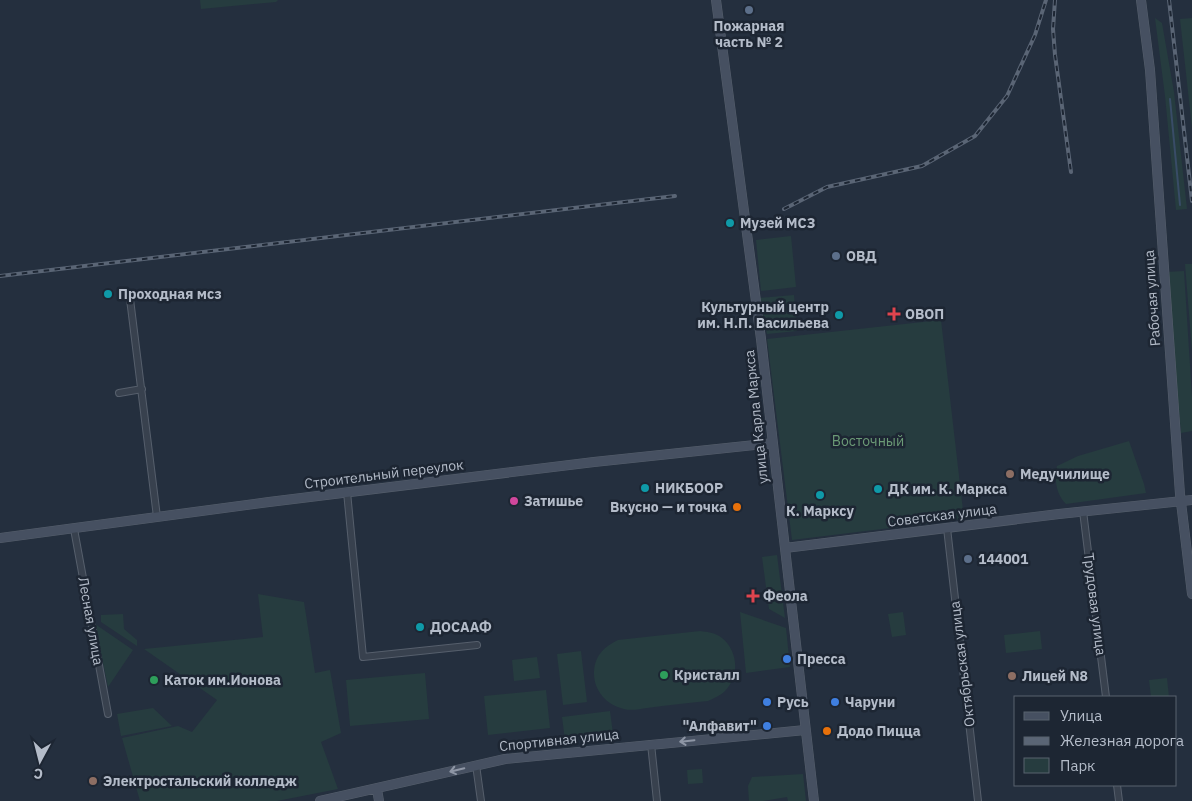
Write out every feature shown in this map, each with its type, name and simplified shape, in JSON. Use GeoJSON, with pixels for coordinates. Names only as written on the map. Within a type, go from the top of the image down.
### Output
{"type":"FeatureCollection","features":[{"type":"Feature","properties":{"kind":"street","name":"улица Карла Маркса"},"geometry":{"type":"LineString","coordinates":[[716,0],[761,339],[814,801]]}},
{"type":"Feature","properties":{"kind":"street","name":"Рабочая улица"},"geometry":{"type":"LineString","coordinates":[[1142,0],[1150,70],[1181,501],[1192,594]]}},
{"type":"Feature","properties":{"kind":"street"},"geometry":{"type":"LineString","coordinates":[[130,300],[158,517]]}},
{"type":"Feature","properties":{"kind":"street"},"geometry":{"type":"LineString","coordinates":[[118,393],[142,390]]}},
{"type":"Feature","properties":{"kind":"street","name":"Строительный переулок"},"geometry":{"type":"LineString","coordinates":[[0,538],[347,492],[594,462],[773,443]]}},
{"type":"Feature","properties":{"kind":"street"},"geometry":{"type":"LineString","coordinates":[[347,492],[363,657],[477,645]]}},
{"type":"Feature","properties":{"kind":"street","name":"Советская улица"},"geometry":{"type":"LineString","coordinates":[[785,548],[1084,511],[1192,500]]}},
{"type":"Feature","properties":{"kind":"street","name":"Трудовая улица"},"geometry":{"type":"LineString","coordinates":[[1084,511],[1106,696]]}},
{"type":"Feature","properties":{"kind":"street","name":"Октябрьская улица"},"geometry":{"type":"LineString","coordinates":[[947,528],[978,801]]}},
{"type":"Feature","properties":{"kind":"street","name":"Лесная улица"},"geometry":{"type":"LineString","coordinates":[[74,529],[108,714]]}},
{"type":"Feature","properties":{"kind":"street","name":"Спортивная улица"},"geometry":{"type":"LineString","coordinates":[[320,801],[505,759],[805,730]]}},
{"type":"Feature","properties":{"kind":"street"},"geometry":{"type":"LineString","coordinates":[[651,744],[657,801]]}},
{"type":"Feature","properties":{"kind":"street"},"geometry":{"type":"LineString","coordinates":[[476,765],[481,801]]}},
{"type":"Feature","properties":{"kind":"street"},"geometry":{"type":"LineString","coordinates":[[1117,786],[1119,801]]}},
{"type":"Feature","properties":{"kind":"street"},"geometry":{"type":"LineString","coordinates":[[377,789],[379,801]]}},
{"type":"Feature","properties":{"kind":"green space"},"geometry":{"type":"Polygon","coordinates":[[[200,0],[278,0],[276,2],[201,9],[200,0]]]}},
{"type":"Feature","properties":{"kind":"green space"},"geometry":{"type":"Polygon","coordinates":[[[1155,18],[1162,23],[1174,92],[1187,209],[1176,210],[1155,18]]]}},
{"type":"Feature","properties":{"kind":"green space"},"geometry":{"type":"Polygon","coordinates":[[[1192,18],[1192,128],[1180,19],[1192,18]]]}},
{"type":"Feature","properties":{"kind":"green space"},"geometry":{"type":"Polygon","coordinates":[[[791,236],[796,287],[761,291],[756,240],[791,236]]]}},
{"type":"Feature","properties":{"kind":"green space"},"geometry":{"type":"Polygon","coordinates":[[[1185,264],[1192,264],[1192,351],[1185,264]]]}},
{"type":"Feature","properties":{"kind":"green space"},"geometry":{"type":"Polygon","coordinates":[[[1184,271],[1192,397],[1192,431],[1181,433],[1166,272],[1184,271]]]}},
{"type":"Feature","properties":{"kind":"green space"},"geometry":{"type":"Polygon","coordinates":[[[794,295],[797,331],[767,334],[759,298],[794,295]]]}},
{"type":"Feature","properties":{"kind":"green space","name":"Восточный"},"geometry":{"type":"Polygon","coordinates":[[[941,320],[964,519],[792,540],[767,339],[941,320]]]}},
{"type":"Feature","properties":{"kind":"green space"},"geometry":{"type":"Polygon","coordinates":[[[1129,441],[1146,493],[1066,504],[1060,496],[1057,487],[1057,466],[1078,456],[1129,441]]]}},
{"type":"Feature","properties":{"kind":"green space"},"geometry":{"type":"Polygon","coordinates":[[[777,555],[785,618],[769,609],[762,557],[777,555]]]}},
{"type":"Feature","properties":{"kind":"green space"},"geometry":{"type":"Polygon","coordinates":[[[258,594],[304,602],[315,673],[330,670],[341,733],[321,742],[338,789],[277,801],[140,801],[122,738],[178,726],[192,732],[217,700],[144,649],[263,637],[258,594]]]}},
{"type":"Feature","properties":{"kind":"green space"},"geometry":{"type":"Polygon","coordinates":[[[740,612],[786,628],[790,667],[746,673],[740,612]]]}},
{"type":"Feature","properties":{"kind":"green space"},"geometry":{"type":"Polygon","coordinates":[[[903,612],[906,635],[892,637],[888,614],[903,612]]]}},
{"type":"Feature","properties":{"kind":"green space"},"geometry":{"type":"Polygon","coordinates":[[[123,614],[124,629],[137,640],[137,646],[101,622],[101,615],[123,614]]]}},
{"type":"Feature","properties":{"kind":"green space"},"geometry":{"type":"Polygon","coordinates":[[[95,624],[133,650],[108,687],[95,624]]]}},
{"type":"Feature","properties":{"kind":"green space","name":"Кристалл"},"geometry":{"type":"Polygon","coordinates":[[[700,631],[709,632],[722,638],[727,643],[734,657],[735,671],[733,678],[730,685],[719,696],[708,701],[630,710],[612,704],[598,690],[594,678],[596,660],[605,648],[613,642],[700,631]]]}},
{"type":"Feature","properties":{"kind":"green space"},"geometry":{"type":"Polygon","coordinates":[[[1040,631],[1042,649],[1006,653],[1004,635],[1040,631]]]}},
{"type":"Feature","properties":{"kind":"green space"},"geometry":{"type":"Polygon","coordinates":[[[581,651],[587,702],[563,705],[557,654],[581,651]]]}},
{"type":"Feature","properties":{"kind":"green space"},"geometry":{"type":"Polygon","coordinates":[[[537,657],[540,678],[514,681],[512,660],[537,657]]]}},
{"type":"Feature","properties":{"kind":"green space"},"geometry":{"type":"Polygon","coordinates":[[[425,673],[429,719],[350,726],[346,680],[425,673]]]}},
{"type":"Feature","properties":{"kind":"green space"},"geometry":{"type":"Polygon","coordinates":[[[1167,678],[1169,696],[1151,696],[1149,680],[1167,678]]]}},
{"type":"Feature","properties":{"kind":"green space"},"geometry":{"type":"Polygon","coordinates":[[[546,690],[550,728],[488,735],[484,696],[546,690]]]}},
{"type":"Feature","properties":{"kind":"green space"},"geometry":{"type":"Polygon","coordinates":[[[153,708],[172,726],[121,736],[117,714],[153,708]]]}},
{"type":"Feature","properties":{"kind":"green space"},"geometry":{"type":"Polygon","coordinates":[[[610,711],[613,734],[565,740],[562,717],[610,711]]]}},
{"type":"Feature","properties":{"kind":"green space"},"geometry":{"type":"Polygon","coordinates":[[[702,769],[703,783],[688,784],[687,770],[702,769]]]}},
{"type":"Feature","properties":{"kind":"green space"},"geometry":{"type":"Polygon","coordinates":[[[803,774],[806,801],[788,801],[787,797],[749,801],[748,786],[752,777],[803,774]]]}},
{"type":"Feature","properties":{"kind":"waterway"},"geometry":{"type":"LineString","coordinates":[[1170,99],[1180,205]]}},
{"type":"Feature","properties":{"kind":"railway"},"geometry":{"type":"LineString","coordinates":[[784,209],[827,187],[922,166],[975,136],[1007,96],[1035,35],[1046,0]]}},
{"type":"Feature","properties":{"kind":"railway"},"geometry":{"type":"LineString","coordinates":[[1055,0],[1053,29],[1055,55],[1071,172]]}},
{"type":"Feature","properties":{"kind":"railway"},"geometry":{"type":"LineString","coordinates":[[1169,0],[1192,201]]}},
{"type":"Feature","properties":{"kind":"railway"},"geometry":{"type":"LineString","coordinates":[[0,276],[675,196]]}},
{"type":"Feature","properties":{"kind":"place","name":"Пожарная часть № 2"},"geometry":{"type":"Point","coordinates":[749,10]}},
{"type":"Feature","properties":{"kind":"place","name":"Музей МСЗ"},"geometry":{"type":"Point","coordinates":[730,223]}},
{"type":"Feature","properties":{"kind":"place","name":"ОВД"},"geometry":{"type":"Point","coordinates":[836,256]}},
{"type":"Feature","properties":{"kind":"place","name":"Проходная мсз"},"geometry":{"type":"Point","coordinates":[108,294]}},
{"type":"Feature","properties":{"kind":"place","name":"ОВОП"},"geometry":{"type":"Point","coordinates":[894,314]}},
{"type":"Feature","properties":{"kind":"place","name":"Культурный центр им. Н.П. Васильева"},"geometry":{"type":"Point","coordinates":[839,315]}},
{"type":"Feature","properties":{"kind":"place","name":"Медучилище"},"geometry":{"type":"Point","coordinates":[1010,474]}},
{"type":"Feature","properties":{"kind":"place","name":"НИКБООР"},"geometry":{"type":"Point","coordinates":[645,488]}},
{"type":"Feature","properties":{"kind":"place","name":"ДК им. К. Маркса"},"geometry":{"type":"Point","coordinates":[878,489]}},
{"type":"Feature","properties":{"kind":"place","name":"К. Марксу"},"geometry":{"type":"Point","coordinates":[820,495]}},
{"type":"Feature","properties":{"kind":"place","name":"Затишье"},"geometry":{"type":"Point","coordinates":[514,501]}},
{"type":"Feature","properties":{"kind":"place","name":"Вкусно — и точка"},"geometry":{"type":"Point","coordinates":[737,507]}},
{"type":"Feature","properties":{"kind":"place","name":"144001"},"geometry":{"type":"Point","coordinates":[968,559]}},
{"type":"Feature","properties":{"kind":"place","name":"Феола"},"geometry":{"type":"Point","coordinates":[753,596]}},
{"type":"Feature","properties":{"kind":"place","name":"ДОСААФ"},"geometry":{"type":"Point","coordinates":[420,627]}},
{"type":"Feature","properties":{"kind":"place","name":"Пресса"},"geometry":{"type":"Point","coordinates":[787,659]}},
{"type":"Feature","properties":{"kind":"place","name":"Кристалл"},"geometry":{"type":"Point","coordinates":[664,675]}},
{"type":"Feature","properties":{"kind":"place","name":"Лицей N8"},"geometry":{"type":"Point","coordinates":[1012,676]}},
{"type":"Feature","properties":{"kind":"place","name":"Каток им.Ионова"},"geometry":{"type":"Point","coordinates":[154,680]}},
{"type":"Feature","properties":{"kind":"place","name":"Русь"},"geometry":{"type":"Point","coordinates":[767,702]}},
{"type":"Feature","properties":{"kind":"place","name":"Чаруни"},"geometry":{"type":"Point","coordinates":[835,702]}},
{"type":"Feature","properties":{"kind":"place","name":"\"Алфавит\""},"geometry":{"type":"Point","coordinates":[767,726]}},
{"type":"Feature","properties":{"kind":"place","name":"Додо Пицца"},"geometry":{"type":"Point","coordinates":[827,731]}},
{"type":"Feature","properties":{"kind":"place","name":"Электростальский колледж"},"geometry":{"type":"Point","coordinates":[93,781]}}]}
